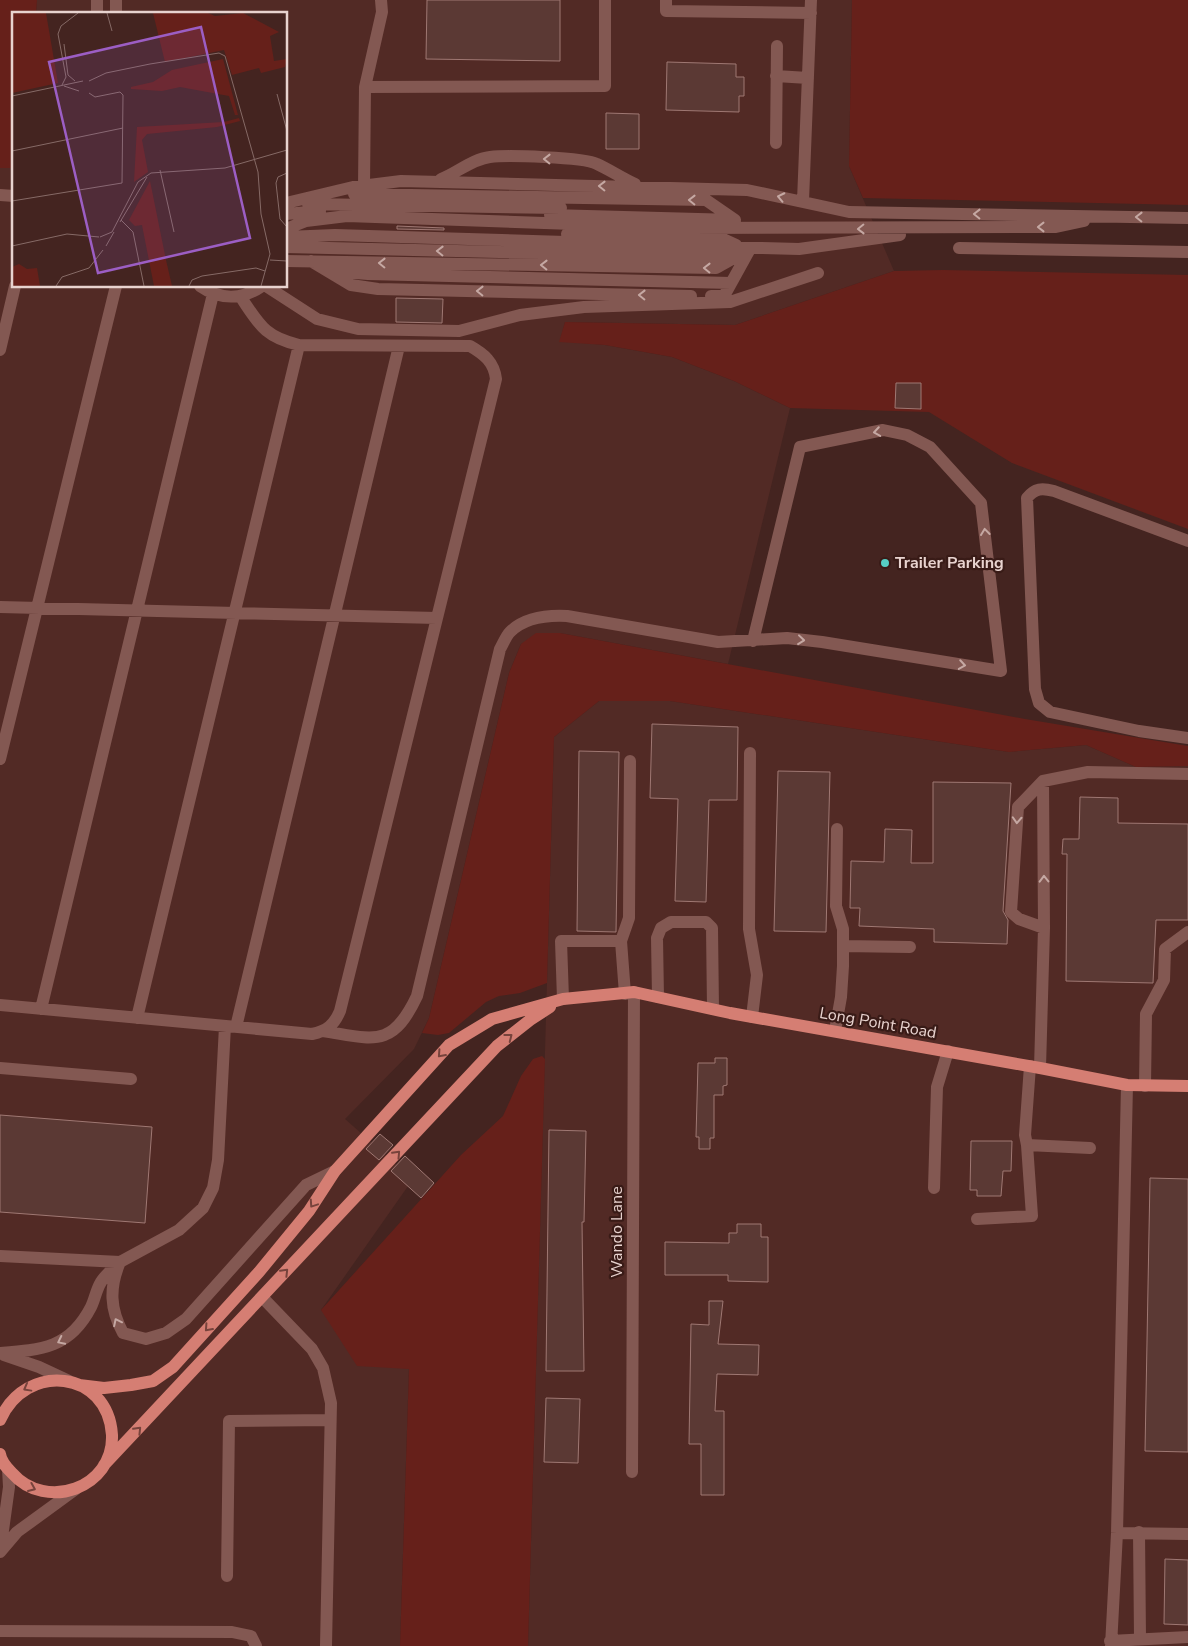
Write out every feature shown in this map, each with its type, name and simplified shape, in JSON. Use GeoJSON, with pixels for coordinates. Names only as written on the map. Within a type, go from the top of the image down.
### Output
{"type":"FeatureCollection","features":[{"type":"Feature","properties":{"kind":"main road","name":"Long Point Road"},"geometry":{"type":"LineString","coordinates":[[2,1410],[12,1398],[29,1386],[49,1380],[104,1388],[130,1386],[153,1380],[172,1367],[258,1272],[309,1211],[334,1171],[449,1045],[492,1019],[563,999],[629,993],[658,997],[713,1010],[1127,1085],[1188,1086]]}},
{"type":"Feature","properties":{"kind":"main road"},"geometry":{"type":"LineString","coordinates":[[2,1460],[21,1482],[38,1491],[51,1494],[76,1489],[97,1475],[104,1464],[497,1046],[530,1020],[563,999]]}},
{"type":"Feature","properties":{"kind":"main road"},"geometry":{"type":"LineString","coordinates":[[74,1383],[96,1398],[107,1415],[112,1435],[111,1445],[104,1464]]}},
{"type":"Feature","properties":{"kind":"street"},"geometry":{"type":"LineString","coordinates":[[364,186],[365,87],[382,12],[381,0]]}},
{"type":"Feature","properties":{"kind":"street"},"geometry":{"type":"LineString","coordinates":[[365,87],[605,86],[606,0]]}},
{"type":"Feature","properties":{"kind":"street"},"geometry":{"type":"LineString","coordinates":[[666,0],[666,11],[811,6],[803,202]]}},
{"type":"Feature","properties":{"kind":"street"},"geometry":{"type":"LineString","coordinates":[[776,46],[776,143]]}},
{"type":"Feature","properties":{"kind":"street"},"geometry":{"type":"LineString","coordinates":[[776,76],[808,78]]}},
{"type":"Feature","properties":{"kind":"street"},"geometry":{"type":"LineString","coordinates":[[432,182],[456,173],[470,163],[489,157],[582,160],[597,163],[616,176],[641,187]]}},
{"type":"Feature","properties":{"kind":"street"},"geometry":{"type":"LineString","coordinates":[[288,204],[364,186],[401,181],[747,190],[850,212],[1188,218]]}},
{"type":"Feature","properties":{"kind":"street"},"geometry":{"type":"LineString","coordinates":[[326,194],[706,200],[750,229]]}},
{"type":"Feature","properties":{"kind":"street"},"geometry":{"type":"LineString","coordinates":[[288,204],[343,203],[723,212]]}},
{"type":"Feature","properties":{"kind":"street"},"geometry":{"type":"LineString","coordinates":[[288,214],[360,210],[735,220]]}},
{"type":"Feature","properties":{"kind":"street"},"geometry":{"type":"LineString","coordinates":[[288,231],[306,221],[347,216],[750,229],[1056,227],[1106,216]]}},
{"type":"Feature","properties":{"kind":"street"},"geometry":{"type":"LineString","coordinates":[[288,247],[707,257],[746,248],[799,249],[952,228]]}},
{"type":"Feature","properties":{"kind":"street"},"geometry":{"type":"LineString","coordinates":[[288,231],[723,239],[746,248]]}},
{"type":"Feature","properties":{"kind":"street"},"geometry":{"type":"LineString","coordinates":[[288,261],[716,268],[746,248]]}},
{"type":"Feature","properties":{"kind":"street"},"geometry":{"type":"LineString","coordinates":[[311,262],[351,285],[378,289],[724,296],[732,284],[746,248]]}},
{"type":"Feature","properties":{"kind":"street"},"geometry":{"type":"LineString","coordinates":[[958,248],[1188,252]]}},
{"type":"Feature","properties":{"kind":"street"},"geometry":{"type":"LineString","coordinates":[[269,288],[317,319],[358,329],[459,331],[520,315],[584,307],[730,302],[818,274]]}},
{"type":"Feature","properties":{"kind":"street"},"geometry":{"type":"LineString","coordinates":[[0,350],[15,288]]}},
{"type":"Feature","properties":{"kind":"street"},"geometry":{"type":"LineString","coordinates":[[0,759],[116,288]]}},
{"type":"Feature","properties":{"kind":"street"},"geometry":{"type":"LineString","coordinates":[[203,288],[213,294],[240,296],[258,288]]}},
{"type":"Feature","properties":{"kind":"street"},"geometry":{"type":"LineString","coordinates":[[42,1009],[213,294]]}},
{"type":"Feature","properties":{"kind":"street"},"geometry":{"type":"LineString","coordinates":[[0,1005],[312,1034],[323,1031],[335,1022],[340,1011],[496,378],[495,369],[484,354],[470,346],[299,345],[279,340],[262,328],[240,296]]}},
{"type":"Feature","properties":{"kind":"street"},"geometry":{"type":"LineString","coordinates":[[138,1018],[299,345]]}},
{"type":"Feature","properties":{"kind":"street"},"geometry":{"type":"LineString","coordinates":[[0,1353],[32,1351],[67,1339],[78,1328],[91,1307],[101,1281],[120,1262],[179,1230],[203,1208],[213,1188],[218,1160],[231,1026],[335,615],[399,346]]}},
{"type":"Feature","properties":{"kind":"street"},"geometry":{"type":"LineString","coordinates":[[323,1031],[368,1038],[382,1037],[397,1030],[417,996],[500,649],[510,632],[546,615],[567,616],[718,642],[753,641],[787,638],[1001,671],[982,503],[930,447],[906,435],[884,430],[800,447],[753,641]]}},
{"type":"Feature","properties":{"kind":"street"},"geometry":{"type":"LineString","coordinates":[[1188,541],[1054,491],[1042,488],[1032,492],[1026,498],[1032,655],[1034,689],[1038,703],[1050,712],[1139,731],[1188,738]]}},
{"type":"Feature","properties":{"kind":"street"},"geometry":{"type":"LineString","coordinates":[[0,607],[437,618]]}},
{"type":"Feature","properties":{"kind":"street"},"geometry":{"type":"LineString","coordinates":[[750,753],[749,929],[757,975],[752,1017]]}},
{"type":"Feature","properties":{"kind":"street"},"geometry":{"type":"LineString","coordinates":[[563,999],[561,941],[621,941],[629,918],[630,761]]}},
{"type":"Feature","properties":{"kind":"street"},"geometry":{"type":"LineString","coordinates":[[1044,928],[1019,919],[1011,912],[1018,807],[1043,781],[1088,772],[1188,774]]}},
{"type":"Feature","properties":{"kind":"street"},"geometry":{"type":"LineString","coordinates":[[977,1219],[1032,1216],[1027,1145],[1024,1135],[1035,1067],[1044,928],[1043,781]]}},
{"type":"Feature","properties":{"kind":"street"},"geometry":{"type":"LineString","coordinates":[[834,1031],[841,997],[843,946],[843,929],[836,906],[837,828]]}},
{"type":"Feature","properties":{"kind":"street"},"geometry":{"type":"LineString","coordinates":[[658,997],[657,938],[661,928],[671,922],[706,922],[712,928],[713,1010]]}},
{"type":"Feature","properties":{"kind":"street"},"geometry":{"type":"LineString","coordinates":[[1145,1086],[1146,1014],[1164,980],[1164,949],[1188,932]]}},
{"type":"Feature","properties":{"kind":"street","name":"Wando Lane"},"geometry":{"type":"LineString","coordinates":[[621,941],[629,993],[632,1472]]}},
{"type":"Feature","properties":{"kind":"street"},"geometry":{"type":"LineString","coordinates":[[843,946],[910,947]]}},
{"type":"Feature","properties":{"kind":"street"},"geometry":{"type":"LineString","coordinates":[[934,1188],[937,1087],[948,1052]]}},
{"type":"Feature","properties":{"kind":"street"},"geometry":{"type":"LineString","coordinates":[[0,1068],[132,1079]]}},
{"type":"Feature","properties":{"kind":"street"},"geometry":{"type":"LineString","coordinates":[[1127,1085],[1117,1533],[1110,1644],[1140,1638],[1188,1636]]}},
{"type":"Feature","properties":{"kind":"street"},"geometry":{"type":"LineString","coordinates":[[1027,1145],[1090,1148]]}},
{"type":"Feature","properties":{"kind":"street"},"geometry":{"type":"LineString","coordinates":[[120,1262],[116,1271],[112,1299],[114,1316],[123,1333],[146,1340],[166,1333],[186,1319],[306,1185],[334,1171]]}},
{"type":"Feature","properties":{"kind":"street"},"geometry":{"type":"LineString","coordinates":[[0,1256],[120,1262]]}},
{"type":"Feature","properties":{"kind":"street"},"geometry":{"type":"LineString","coordinates":[[262,1297],[312,1349],[323,1368],[330,1403],[326,1646]]}},
{"type":"Feature","properties":{"kind":"street"},"geometry":{"type":"LineString","coordinates":[[0,1353],[39,1367],[74,1383]]}},
{"type":"Feature","properties":{"kind":"street"},"geometry":{"type":"LineString","coordinates":[[227,1576],[229,1421],[330,1420]]}},
{"type":"Feature","properties":{"kind":"street"},"geometry":{"type":"LineString","coordinates":[[0,1552],[9,1487],[2,1460]]}},
{"type":"Feature","properties":{"kind":"street"},"geometry":{"type":"LineString","coordinates":[[0,1552],[17,1532],[76,1489]]}},
{"type":"Feature","properties":{"kind":"street"},"geometry":{"type":"LineString","coordinates":[[1139,1532],[1140,1638]]}},
{"type":"Feature","properties":{"kind":"street"},"geometry":{"type":"LineString","coordinates":[[1117,1533],[1188,1534]]}},
{"type":"Feature","properties":{"kind":"street"},"geometry":{"type":"LineString","coordinates":[[0,1631],[232,1632],[251,1636],[256,1646]]}},
{"type":"Feature","properties":{"kind":"shaded area"},"geometry":{"type":"Polygon","coordinates":[[[0,0],[37,0],[36,12],[12,12],[12,168],[0,168],[0,0]]]}},
{"type":"Feature","properties":{"kind":"shaded area"},"geometry":{"type":"Polygon","coordinates":[[[37,0],[852,0],[849,166],[894,271],[735,325],[565,322],[560,341],[605,345],[672,357],[734,381],[790,408],[728,664],[560,633],[521,644],[509,673],[429,1018],[414,1049],[345,1119],[413,1179],[321,1310],[409,1368],[400,1646],[0,1646],[0,168],[12,168],[12,288],[288,288],[288,12],[36,12],[37,0]]]}},
{"type":"Feature","properties":{"kind":"shaded area"},"geometry":{"type":"Polygon","coordinates":[[[852,0],[1188,0],[1188,205],[863,198],[849,166],[852,0]]]}},
{"type":"Feature","properties":{"kind":"shaded area"},"geometry":{"type":"Polygon","coordinates":[[[943,270],[1188,275],[1188,529],[1012,463],[929,412],[790,408],[734,381],[672,357],[605,345],[559,342],[565,322],[735,325],[894,271],[943,270]]]}},
{"type":"Feature","properties":{"kind":"shaded area"},"geometry":{"type":"Polygon","coordinates":[[[536,633],[560,633],[1025,719],[1188,746],[1188,766],[1136,767],[1086,745],[1009,752],[670,701],[599,701],[554,737],[547,983],[520,993],[499,996],[486,1002],[449,1033],[438,1035],[422,1033],[429,1018],[509,673],[521,644],[536,633]]]}},
{"type":"Feature","properties":{"kind":"shaded area"},"geometry":{"type":"Polygon","coordinates":[[[599,701],[670,701],[1009,752],[1086,745],[1136,767],[1188,766],[1188,1646],[528,1646],[554,737],[599,701]]]}},
{"type":"Feature","properties":{"kind":"shaded area"},"geometry":{"type":"Polygon","coordinates":[[[542,1056],[545,1059],[528,1646],[400,1646],[409,1369],[357,1366],[321,1310],[461,1155],[503,1116],[521,1076],[533,1059],[542,1056]]]}},
{"type":"Feature","properties":{"kind":"building"},"geometry":{"type":"Polygon","coordinates":[[[427,0],[560,0],[560,61],[426,59],[427,0]]]}},
{"type":"Feature","properties":{"kind":"building"},"geometry":{"type":"Polygon","coordinates":[[[667,62],[736,64],[736,77],[744,77],[744,96],[739,96],[739,112],[666,110],[667,62]]]}},
{"type":"Feature","properties":{"kind":"building"},"geometry":{"type":"Polygon","coordinates":[[[606,113],[639,114],[639,149],[606,149],[606,113]]]}},
{"type":"Feature","properties":{"kind":"building"},"geometry":{"type":"Polygon","coordinates":[[[397,226],[444,228],[444,230],[397,229],[397,226]]]}},
{"type":"Feature","properties":{"kind":"building"},"geometry":{"type":"Polygon","coordinates":[[[396,298],[443,299],[442,323],[396,322],[396,298]]]}},
{"type":"Feature","properties":{"kind":"building"},"geometry":{"type":"Polygon","coordinates":[[[896,383],[921,383],[921,409],[895,408],[896,383]]]}},
{"type":"Feature","properties":{"kind":"building"},"geometry":{"type":"Polygon","coordinates":[[[652,724],[738,727],[737,800],[709,800],[706,902],[675,901],[678,799],[650,798],[652,724]]]}},
{"type":"Feature","properties":{"kind":"building"},"geometry":{"type":"Polygon","coordinates":[[[579,751],[619,752],[616,932],[577,931],[579,751]]]}},
{"type":"Feature","properties":{"kind":"building"},"geometry":{"type":"Polygon","coordinates":[[[778,771],[830,772],[826,932],[774,931],[778,771]]]}},
{"type":"Feature","properties":{"kind":"building"},"geometry":{"type":"Polygon","coordinates":[[[933,782],[1011,783],[1003,911],[1008,920],[1007,944],[934,942],[934,929],[859,926],[860,908],[850,908],[851,861],[884,862],[885,829],[912,830],[911,863],[933,863],[933,782]]]}},
{"type":"Feature","properties":{"kind":"building"},"geometry":{"type":"Polygon","coordinates":[[[1080,797],[1118,798],[1118,823],[1188,824],[1188,920],[1156,920],[1153,983],[1066,981],[1067,854],[1062,854],[1063,839],[1079,839],[1080,797]]]}},
{"type":"Feature","properties":{"kind":"building"},"geometry":{"type":"Polygon","coordinates":[[[715,1058],[727,1058],[727,1085],[723,1086],[723,1095],[714,1095],[714,1138],[710,1138],[710,1149],[699,1149],[699,1137],[696,1137],[698,1063],[715,1063],[715,1058]]]}},
{"type":"Feature","properties":{"kind":"building"},"geometry":{"type":"Polygon","coordinates":[[[0,1115],[152,1127],[145,1223],[0,1212],[0,1115]]]}},
{"type":"Feature","properties":{"kind":"building"},"geometry":{"type":"Polygon","coordinates":[[[549,1130],[586,1131],[584,1222],[582,1222],[584,1371],[546,1371],[549,1130]]]}},
{"type":"Feature","properties":{"kind":"building"},"geometry":{"type":"Polygon","coordinates":[[[380,1134],[393,1145],[379,1160],[366,1149],[380,1134]]]}},
{"type":"Feature","properties":{"kind":"building"},"geometry":{"type":"Polygon","coordinates":[[[971,1141],[1012,1141],[1011,1171],[1003,1171],[1001,1196],[977,1196],[977,1190],[970,1190],[971,1141]]]}},
{"type":"Feature","properties":{"kind":"building"},"geometry":{"type":"Polygon","coordinates":[[[405,1156],[434,1183],[421,1198],[391,1171],[405,1156]]]}},
{"type":"Feature","properties":{"kind":"building"},"geometry":{"type":"Polygon","coordinates":[[[1150,1178],[1188,1179],[1188,1452],[1145,1451],[1150,1178]]]}},
{"type":"Feature","properties":{"kind":"building"},"geometry":{"type":"Polygon","coordinates":[[[737,1224],[761,1224],[761,1237],[768,1237],[768,1282],[728,1281],[728,1275],[665,1275],[665,1242],[729,1243],[729,1233],[737,1233],[737,1224]]]}},
{"type":"Feature","properties":{"kind":"building"},"geometry":{"type":"Polygon","coordinates":[[[709,1301],[723,1301],[718,1344],[759,1345],[758,1375],[717,1374],[715,1411],[724,1411],[724,1495],[701,1495],[701,1444],[689,1444],[691,1324],[709,1325],[709,1301]]]}},
{"type":"Feature","properties":{"kind":"building"},"geometry":{"type":"Polygon","coordinates":[[[546,1398],[580,1399],[578,1463],[544,1462],[546,1398]]]}},
{"type":"Feature","properties":{"kind":"building"},"geometry":{"type":"Polygon","coordinates":[[[1165,1559],[1188,1560],[1188,1625],[1164,1624],[1165,1559]]]}},
{"type":"Feature","properties":{"kind":"place","name":"Trailer Parking"},"geometry":{"type":"Point","coordinates":[885,563]}}]}
